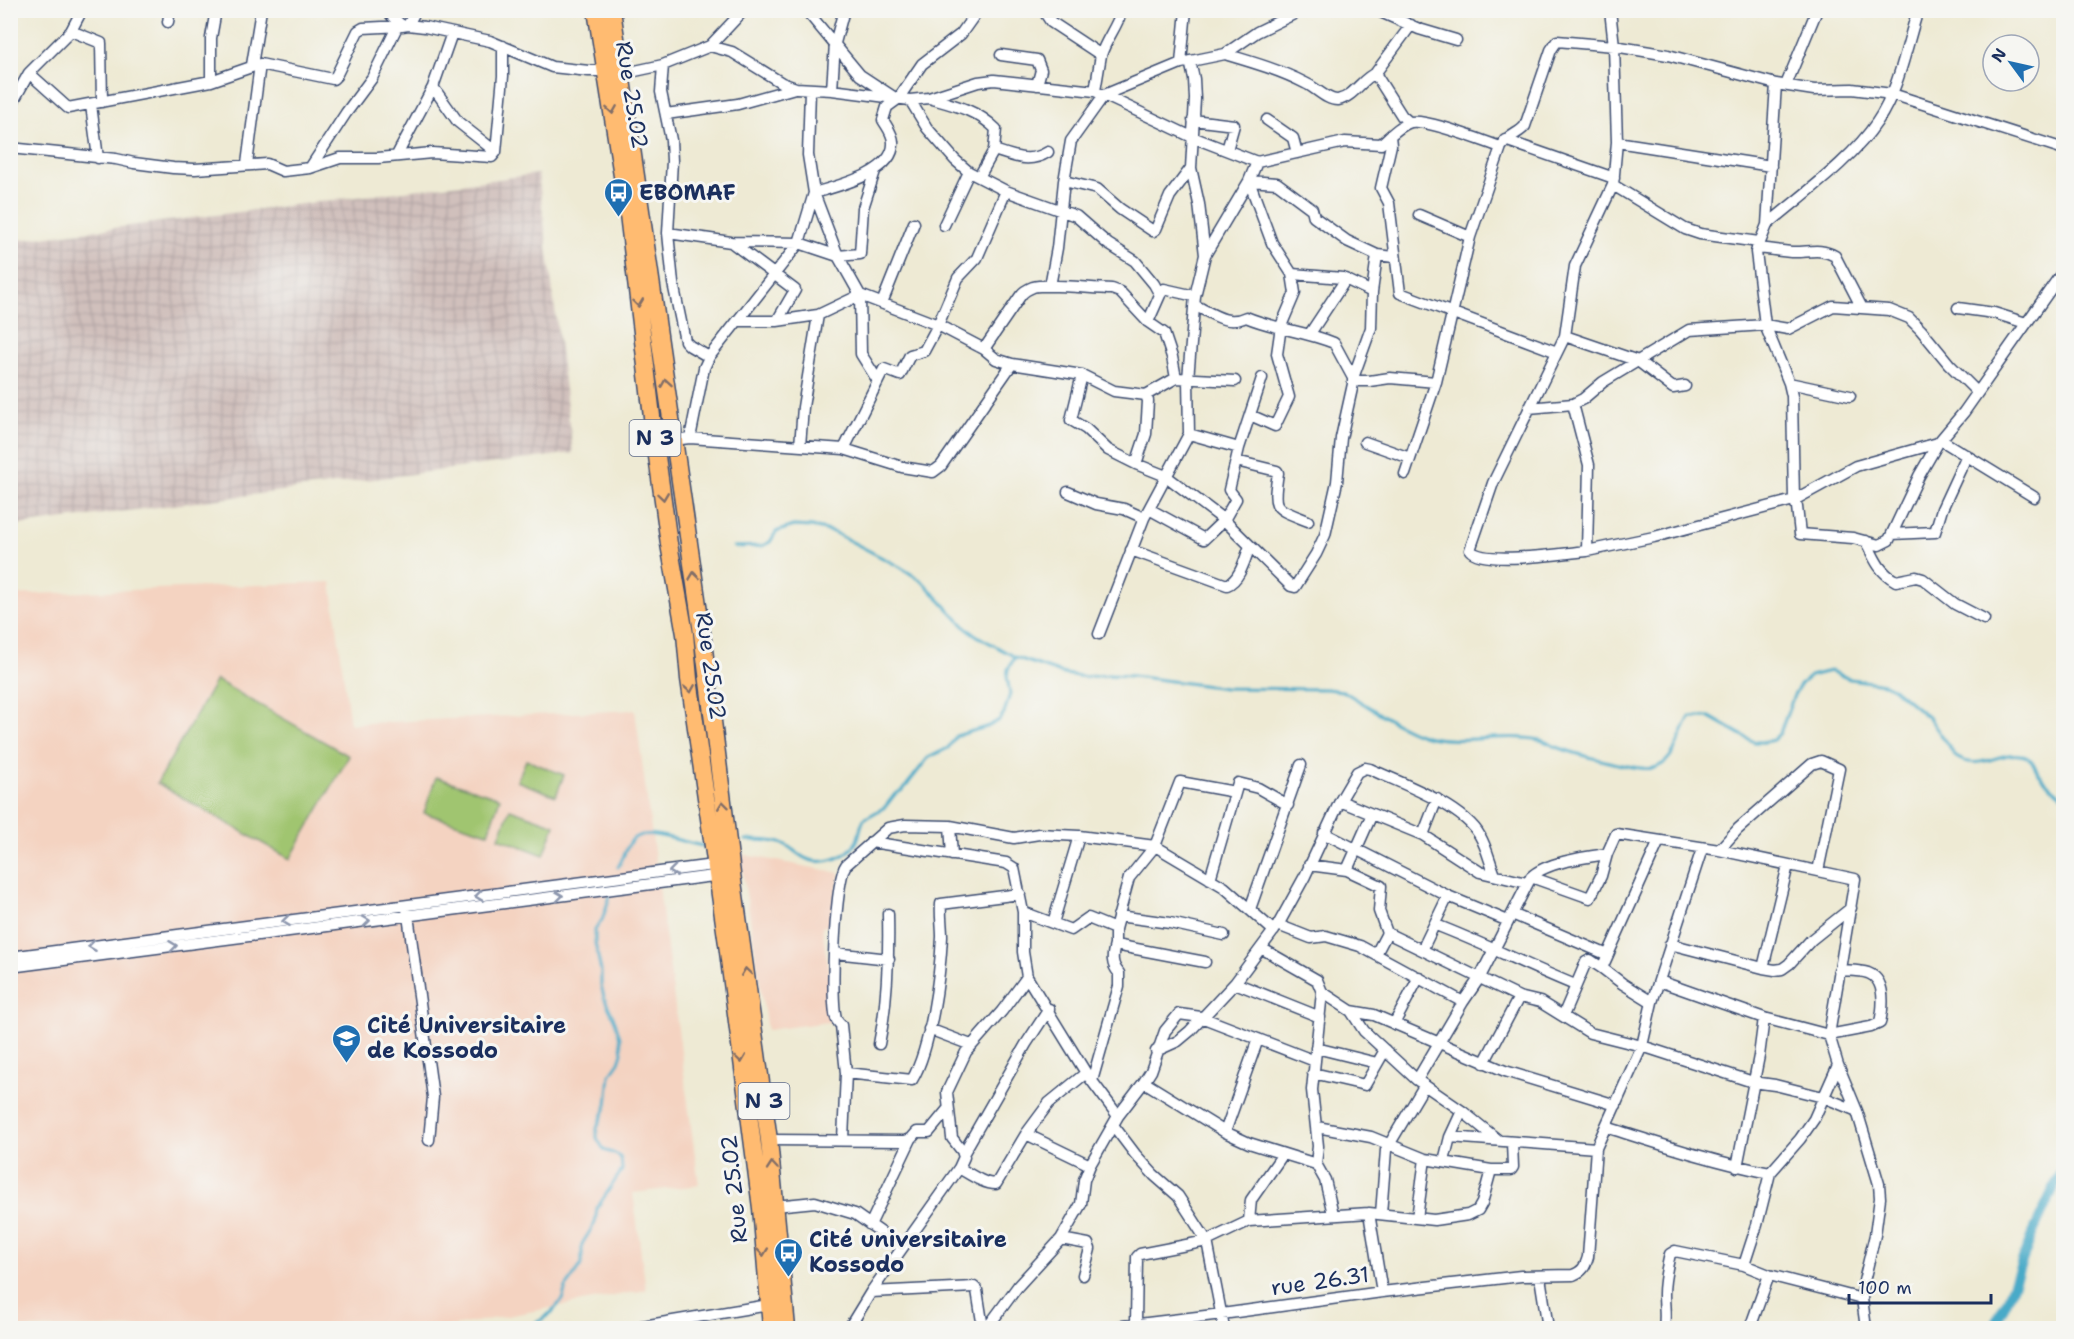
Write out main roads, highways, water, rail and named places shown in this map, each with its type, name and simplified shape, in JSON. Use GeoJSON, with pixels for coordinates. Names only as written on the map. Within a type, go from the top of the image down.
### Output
{"type":"FeatureCollection","features":[{"type":"Feature","properties":{"kind":"main road","name":"Rue 25.02"},"geometry":{"type":"LineString","coordinates":[[596,10],[614,71],[655,442],[669,544],[723,869],[728,955],[760,1208],[776,1304],[771,1329]]}},
{"type":"Feature","properties":{"kind":"main road","name":"N 3"},"geometry":{"type":"LineString","coordinates":[[612,10],[614,71],[682,439],[723,869],[769,1140],[775,1206],[776,1304],[787,1329]]}},
{"type":"Feature","properties":{"kind":"waterway"},"geometry":{"type":"LineString","coordinates":[[734,547],[762,546],[770,542],[776,532],[793,526],[812,527],[833,532],[922,581],[967,629],[979,637],[1015,657],[1064,674],[1085,677],[1133,676],[1225,688],[1343,691],[1393,721],[1422,735],[1450,739],[1511,737],[1540,740],[1577,753],[1635,767],[1654,768],[1667,760],[1676,747],[1690,717],[1710,717],[1754,742],[1773,740],[1780,733],[1794,695],[1801,684],[1810,676],[1830,671],[1850,679],[1884,684],[1893,688],[1930,719],[1956,757],[1965,761],[1983,762],[2016,754],[2025,756],[2044,780],[2064,797]]}},
{"type":"Feature","properties":{"kind":"waterway"},"geometry":{"type":"LineString","coordinates":[[746,840],[784,844],[804,858],[814,861],[828,861],[848,852],[857,841],[864,819],[885,807],[895,794],[903,790],[928,758],[948,748],[956,736],[989,726],[999,720],[1004,713],[1010,694],[1008,669],[1015,657]]}},
{"type":"Feature","properties":{"kind":"waterway"},"geometry":{"type":"LineString","coordinates":[[618,867],[629,844],[638,836],[656,835],[706,846]]}},
{"type":"Feature","properties":{"kind":"waterway"},"geometry":{"type":"LineString","coordinates":[[525,1328],[552,1312],[562,1300],[566,1287],[582,1264],[582,1244],[595,1223],[597,1208],[622,1170],[621,1158],[604,1150],[597,1138],[597,1128],[607,1105],[610,1075],[622,1053],[615,1021],[601,985],[601,971],[595,943],[595,930],[602,920],[611,893]]}},
{"type":"Feature","properties":{"kind":"waterway"},"geometry":{"type":"LineString","coordinates":[[1992,1328],[2008,1299],[2031,1237],[2064,1166]]}},
{"type":"Feature","properties":{"kind":"place","name":"EBOMAF"},"geometry":{"type":"Point","coordinates":[618,218]}},
{"type":"Feature","properties":{"kind":"place","name":"Cité Universitaire de Kossodo"},"geometry":{"type":"Point","coordinates":[346,1064]}},
{"type":"Feature","properties":{"kind":"place","name":"Cité universitaire Kossodo"},"geometry":{"type":"Point","coordinates":[788,1278]}}]}
